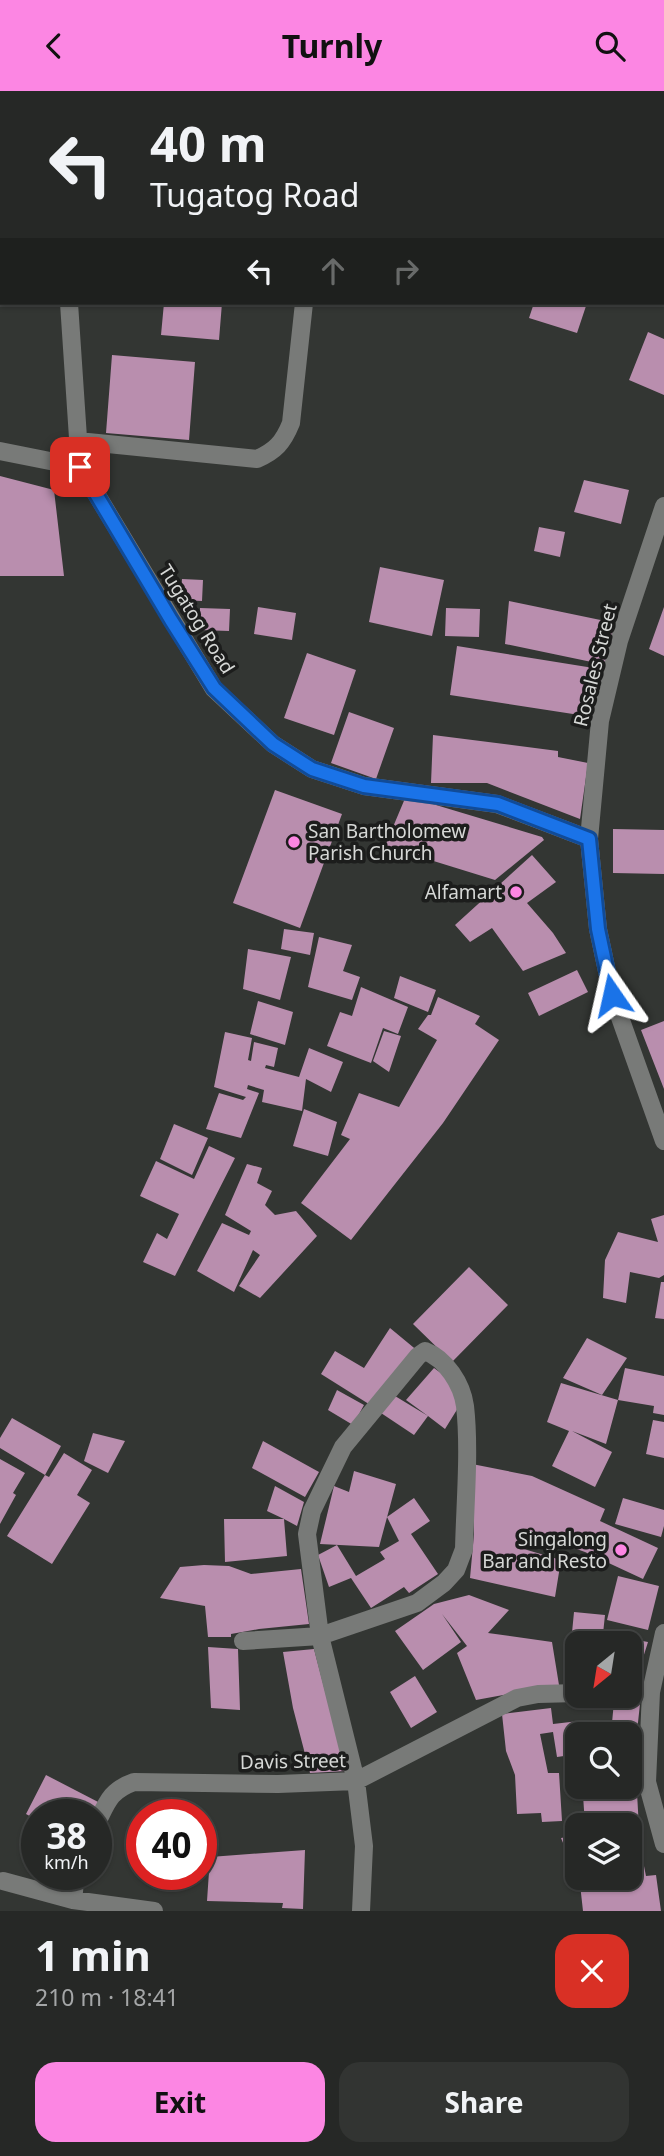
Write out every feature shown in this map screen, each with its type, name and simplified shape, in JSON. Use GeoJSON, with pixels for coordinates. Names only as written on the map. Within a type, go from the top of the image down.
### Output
{"type":"FeatureCollection","features":[{"type":"Feature","properties":{"kind":"street"},"geometry":{"type":"LineString","coordinates":[[0,451],[80,467],[69,305]]}},
{"type":"Feature","properties":{"kind":"street"},"geometry":{"type":"LineString","coordinates":[[78,441],[257,459],[273,452],[284,441],[290,423],[304,305]]}},
{"type":"Feature","properties":{"kind":"street","name":"Tugatog Road"},"geometry":{"type":"LineString","coordinates":[[80,467],[214,688],[273,744],[312,769],[364,786],[498,804],[589,839]]}},
{"type":"Feature","properties":{"kind":"street","name":"Rosales Street"},"geometry":{"type":"LineString","coordinates":[[664,506],[619,641],[600,720],[589,839],[598,929],[612,995],[664,1141]]}},
{"type":"Feature","properties":{"kind":"street"},"geometry":{"type":"LineString","coordinates":[[243,1641],[320,1636],[417,1603],[444,1583],[456,1570],[464,1549],[465,1404],[455,1378],[436,1355],[425,1351],[418,1356],[343,1447],[312,1511],[307,1534],[320,1636],[356,1781],[364,1846],[361,1911]]}},
{"type":"Feature","properties":{"kind":"street"},"geometry":{"type":"LineString","coordinates":[[664,1633],[651,1692],[647,1782],[664,1844]]}},
{"type":"Feature","properties":{"kind":"street"},"geometry":{"type":"LineString","coordinates":[[642,1692],[651,1692]]}},
{"type":"Feature","properties":{"kind":"street","name":"Davis Street"},"geometry":{"type":"LineString","coordinates":[[108,1799],[119,1787],[134,1782],[278,1784],[356,1781],[517,1697],[565,1693]]}},
{"type":"Feature","properties":{"kind":"street"},"geometry":{"type":"LineString","coordinates":[[3,1881],[73,1900],[154,1911]]}},
{"type":"Feature","properties":{"kind":"street"},"geometry":{"type":"LineString","coordinates":[[73,1900],[74,1890]]}},
{"type":"Feature","properties":{"kind":"building"},"geometry":{"type":"Polygon","coordinates":[[[164,305],[222,305],[219,340],[161,335],[164,305]]]}},
{"type":"Feature","properties":{"kind":"building"},"geometry":{"type":"Polygon","coordinates":[[[533,305],[586,305],[577,333],[529,318],[533,305]]]}},
{"type":"Feature","properties":{"kind":"building"},"geometry":{"type":"Polygon","coordinates":[[[648,332],[664,339],[664,395],[629,380],[648,332]]]}},
{"type":"Feature","properties":{"kind":"building"},"geometry":{"type":"Polygon","coordinates":[[[112,355],[195,362],[189,440],[106,433],[112,355]]]}},
{"type":"Feature","properties":{"kind":"building"},"geometry":{"type":"Polygon","coordinates":[[[0,476],[54,490],[64,576],[0,576],[0,476]]]}},
{"type":"Feature","properties":{"kind":"building"},"geometry":{"type":"Polygon","coordinates":[[[584,480],[629,490],[621,524],[574,512],[584,480]]]}},
{"type":"Feature","properties":{"kind":"building"},"geometry":{"type":"Polygon","coordinates":[[[539,527],[565,532],[560,557],[534,551],[539,527]]]}},
{"type":"Feature","properties":{"kind":"building"},"geometry":{"type":"Polygon","coordinates":[[[380,567],[444,580],[432,636],[369,622],[380,567]]]}},
{"type":"Feature","properties":{"kind":"building"},"geometry":{"type":"Polygon","coordinates":[[[182,579],[203,580],[202,601],[181,600],[182,579]]]}},
{"type":"Feature","properties":{"kind":"building"},"geometry":{"type":"Polygon","coordinates":[[[509,601],[615,623],[606,665],[505,644],[509,601]]]}},
{"type":"Feature","properties":{"kind":"building"},"geometry":{"type":"Polygon","coordinates":[[[258,607],[296,613],[292,640],[254,634],[258,607]]]}},
{"type":"Feature","properties":{"kind":"building"},"geometry":{"type":"Polygon","coordinates":[[[664,607],[664,656],[649,649],[664,607]]]}},
{"type":"Feature","properties":{"kind":"building"},"geometry":{"type":"Polygon","coordinates":[[[200,608],[230,609],[229,631],[200,630],[200,608]]]}},
{"type":"Feature","properties":{"kind":"building"},"geometry":{"type":"Polygon","coordinates":[[[446,608],[480,609],[479,637],[445,636],[446,608]]]}},
{"type":"Feature","properties":{"kind":"building"},"geometry":{"type":"Polygon","coordinates":[[[457,646],[606,670],[599,718],[450,695],[457,646]]]}},
{"type":"Feature","properties":{"kind":"building"},"geometry":{"type":"Polygon","coordinates":[[[307,653],[356,670],[334,735],[284,718],[307,653]]]}},
{"type":"Feature","properties":{"kind":"building"},"geometry":{"type":"Polygon","coordinates":[[[349,712],[394,728],[376,779],[331,763],[349,712]]]}},
{"type":"Feature","properties":{"kind":"building"},"geometry":{"type":"Polygon","coordinates":[[[433,735],[558,751],[558,757],[588,763],[580,819],[487,783],[431,783],[433,735]]]}},
{"type":"Feature","properties":{"kind":"building","name":"San Bartholomew Parish Church"},"geometry":{"type":"Polygon","coordinates":[[[275,790],[342,814],[300,928],[233,903],[275,790]]]}},
{"type":"Feature","properties":{"kind":"building"},"geometry":{"type":"Polygon","coordinates":[[[406,796],[542,837],[544,840],[495,880],[385,846],[406,796]]]}},
{"type":"Feature","properties":{"kind":"building"},"geometry":{"type":"Polygon","coordinates":[[[613,829],[664,830],[664,874],[613,873],[613,829]]]}},
{"type":"Feature","properties":{"kind":"building"},"geometry":{"type":"Polygon","coordinates":[[[532,855],[556,882],[527,903],[566,953],[523,971],[492,928],[470,942],[455,925],[532,855]]]}},
{"type":"Feature","properties":{"kind":"building"},"geometry":{"type":"Polygon","coordinates":[[[284,929],[314,933],[310,955],[281,949],[284,929]]]}},
{"type":"Feature","properties":{"kind":"building"},"geometry":{"type":"Polygon","coordinates":[[[319,937],[352,945],[343,971],[360,977],[352,1000],[308,987],[319,937]]]}},
{"type":"Feature","properties":{"kind":"building"},"geometry":{"type":"Polygon","coordinates":[[[248,949],[291,957],[280,1000],[243,989],[248,949]]]}},
{"type":"Feature","properties":{"kind":"building"},"geometry":{"type":"Polygon","coordinates":[[[577,970],[588,992],[539,1016],[528,993],[577,970]]]}},
{"type":"Feature","properties":{"kind":"building"},"geometry":{"type":"Polygon","coordinates":[[[400,976],[436,990],[428,1012],[394,998],[400,976]]]}},
{"type":"Feature","properties":{"kind":"building"},"geometry":{"type":"Polygon","coordinates":[[[361,987],[408,1007],[398,1034],[383,1028],[371,1063],[327,1046],[340,1012],[352,1016],[361,987]]]}},
{"type":"Feature","properties":{"kind":"building"},"geometry":{"type":"Polygon","coordinates":[[[438,997],[480,1016],[475,1024],[499,1040],[443,1123],[351,1240],[301,1203],[350,1139],[341,1135],[359,1093],[399,1107],[437,1040],[418,1029],[428,1015],[431,1015],[438,997]]]}},
{"type":"Feature","properties":{"kind":"building"},"geometry":{"type":"Polygon","coordinates":[[[258,1001],[293,1012],[285,1045],[250,1034],[258,1001]]]}},
{"type":"Feature","properties":{"kind":"building"},"geometry":{"type":"Polygon","coordinates":[[[664,1021],[664,1089],[641,1030],[664,1021]]]}},
{"type":"Feature","properties":{"kind":"building"},"geometry":{"type":"Polygon","coordinates":[[[384,1031],[401,1036],[389,1072],[373,1061],[384,1031]]]}},
{"type":"Feature","properties":{"kind":"building"},"geometry":{"type":"Polygon","coordinates":[[[225,1032],[252,1038],[248,1060],[251,1061],[254,1042],[278,1048],[274,1067],[266,1065],[265,1068],[299,1077],[309,1048],[343,1062],[331,1092],[306,1079],[302,1111],[262,1102],[264,1090],[248,1085],[247,1089],[259,1093],[241,1138],[206,1129],[219,1093],[243,1100],[246,1097],[214,1087],[225,1032]]]}},
{"type":"Feature","properties":{"kind":"building"},"geometry":{"type":"Polygon","coordinates":[[[304,1109],[337,1122],[328,1156],[293,1146],[304,1109]]]}},
{"type":"Feature","properties":{"kind":"building"},"geometry":{"type":"Polygon","coordinates":[[[174,1124],[208,1138],[192,1175],[160,1159],[174,1124]]]}},
{"type":"Feature","properties":{"kind":"building"},"geometry":{"type":"Polygon","coordinates":[[[209,1146],[235,1158],[175,1276],[143,1262],[157,1233],[167,1239],[179,1214],[140,1196],[156,1161],[194,1179],[209,1146]]]}},
{"type":"Feature","properties":{"kind":"building"},"geometry":{"type":"Polygon","coordinates":[[[247,1164],[262,1168],[257,1183],[272,1191],[265,1205],[275,1215],[296,1211],[317,1236],[260,1298],[239,1286],[260,1255],[253,1250],[234,1292],[197,1271],[222,1223],[249,1235],[251,1231],[225,1215],[247,1164]]]}},
{"type":"Feature","properties":{"kind":"building"},"geometry":{"type":"Polygon","coordinates":[[[664,1215],[664,1275],[659,1278],[630,1272],[626,1303],[603,1298],[605,1260],[618,1232],[658,1242],[651,1219],[664,1215]]]}},
{"type":"Feature","properties":{"kind":"building"},"geometry":{"type":"Polygon","coordinates":[[[469,1267],[508,1305],[452,1362],[413,1324],[469,1267]]]}},
{"type":"Feature","properties":{"kind":"building"},"geometry":{"type":"Polygon","coordinates":[[[661,1282],[664,1282],[664,1319],[655,1318],[661,1282]]]}},
{"type":"Feature","properties":{"kind":"building"},"geometry":{"type":"Polygon","coordinates":[[[390,1328],[419,1352],[372,1406],[321,1374],[335,1351],[364,1368],[390,1328]]]}},
{"type":"Feature","properties":{"kind":"building"},"geometry":{"type":"Polygon","coordinates":[[[587,1338],[627,1358],[602,1395],[563,1378],[587,1338]]]}},
{"type":"Feature","properties":{"kind":"building"},"geometry":{"type":"Polygon","coordinates":[[[434,1368],[453,1382],[458,1408],[445,1429],[406,1400],[434,1368]]]}},
{"type":"Feature","properties":{"kind":"building"},"geometry":{"type":"Polygon","coordinates":[[[625,1368],[664,1376],[664,1415],[653,1413],[654,1406],[618,1400],[625,1368]]]}},
{"type":"Feature","properties":{"kind":"building"},"geometry":{"type":"Polygon","coordinates":[[[561,1383],[618,1400],[606,1444],[572,1431],[612,1452],[595,1487],[552,1466],[569,1431],[547,1422],[561,1383]]]}},
{"type":"Feature","properties":{"kind":"building"},"geometry":{"type":"Polygon","coordinates":[[[337,1390],[364,1405],[353,1425],[328,1410],[337,1390]]]}},
{"type":"Feature","properties":{"kind":"building"},"geometry":{"type":"Polygon","coordinates":[[[395,1396],[428,1416],[414,1435],[381,1413],[395,1396]]]}},
{"type":"Feature","properties":{"kind":"building"},"geometry":{"type":"Polygon","coordinates":[[[12,1418],[61,1446],[45,1475],[0,1448],[0,1438],[12,1418]]]}},
{"type":"Feature","properties":{"kind":"building"},"geometry":{"type":"Polygon","coordinates":[[[653,1420],[664,1422],[664,1458],[646,1454],[653,1420]]]}},
{"type":"Feature","properties":{"kind":"building"},"geometry":{"type":"Polygon","coordinates":[[[93,1433],[125,1441],[108,1473],[84,1461],[93,1433]]]}},
{"type":"Feature","properties":{"kind":"building"},"geometry":{"type":"Polygon","coordinates":[[[263,1441],[319,1472],[305,1497],[252,1468],[263,1441]]]}},
{"type":"Feature","properties":{"kind":"building"},"geometry":{"type":"Polygon","coordinates":[[[64,1453],[92,1470],[77,1495],[90,1503],[52,1564],[7,1536],[45,1475],[49,1477],[64,1453]]]}},
{"type":"Feature","properties":{"kind":"building"},"geometry":{"type":"Polygon","coordinates":[[[0,1459],[25,1473],[0,1524],[0,1459]]]}},
{"type":"Feature","properties":{"kind":"building"},"geometry":{"type":"Polygon","coordinates":[[[472,1464],[532,1476],[605,1509],[600,1521],[658,1548],[643,1579],[585,1552],[520,1529],[517,1547],[561,1560],[555,1597],[470,1578],[474,1534],[472,1464]]]}},
{"type":"Feature","properties":{"kind":"building"},"geometry":{"type":"Polygon","coordinates":[[[354,1471],[396,1484],[379,1547],[320,1544],[334,1486],[349,1492],[354,1471]]]}},
{"type":"Feature","properties":{"kind":"building"},"geometry":{"type":"Polygon","coordinates":[[[275,1486],[304,1502],[297,1526],[267,1511],[275,1486]]]}},
{"type":"Feature","properties":{"kind":"building"},"geometry":{"type":"Polygon","coordinates":[[[414,1498],[430,1521],[411,1534],[438,1574],[409,1593],[404,1587],[371,1608],[351,1578],[329,1587],[318,1555],[337,1545],[356,1576],[385,1559],[380,1552],[399,1541],[387,1517],[414,1498]]]}},
{"type":"Feature","properties":{"kind":"building"},"geometry":{"type":"Polygon","coordinates":[[[623,1498],[664,1510],[661,1537],[615,1524],[623,1498]]]}},
{"type":"Feature","properties":{"kind":"building"},"geometry":{"type":"Polygon","coordinates":[[[224,1519],[284,1519],[287,1556],[225,1562],[224,1519]]]}},
{"type":"Feature","properties":{"kind":"building"},"geometry":{"type":"Polygon","coordinates":[[[229,1566],[251,1574],[301,1569],[309,1624],[259,1629],[231,1634],[231,1637],[208,1637],[205,1606],[160,1598],[180,1567],[229,1566]]]}},
{"type":"Feature","properties":{"kind":"building"},"geometry":{"type":"Polygon","coordinates":[[[618,1576],[659,1586],[648,1630],[607,1620],[618,1576]]]}},
{"type":"Feature","properties":{"kind":"building"},"geometry":{"type":"Polygon","coordinates":[[[469,1595],[509,1610],[488,1633],[552,1642],[559,1685],[476,1700],[457,1653],[467,1646],[442,1614],[461,1642],[423,1670],[395,1631],[434,1604],[469,1595]]]}},
{"type":"Feature","properties":{"kind":"building"},"geometry":{"type":"Polygon","coordinates":[[[574,1612],[605,1615],[603,1631],[572,1631],[574,1612]]]}},
{"type":"Feature","properties":{"kind":"building"},"geometry":{"type":"Polygon","coordinates":[[[642,1641],[648,1642],[642,1661],[642,1641]]]}},
{"type":"Feature","properties":{"kind":"building"},"geometry":{"type":"Polygon","coordinates":[[[208,1647],[238,1649],[240,1710],[211,1708],[208,1647]]]}},
{"type":"Feature","properties":{"kind":"building"},"geometry":{"type":"Polygon","coordinates":[[[314,1649],[346,1771],[310,1773],[293,1708],[283,1652],[314,1649]]]}},
{"type":"Feature","properties":{"kind":"building"},"geometry":{"type":"Polygon","coordinates":[[[415,1676],[437,1712],[411,1728],[390,1692],[415,1676]]]}},
{"type":"Feature","properties":{"kind":"building"},"geometry":{"type":"Polygon","coordinates":[[[551,1708],[553,1724],[565,1723],[565,1756],[557,1757],[553,1732],[540,1734],[548,1773],[559,1773],[562,1821],[542,1822],[541,1813],[517,1814],[515,1775],[506,1751],[502,1714],[551,1708]]]}},
{"type":"Feature","properties":{"kind":"building"},"geometry":{"type":"Polygon","coordinates":[[[613,1708],[640,1708],[638,1722],[612,1722],[613,1708]]]}},
{"type":"Feature","properties":{"kind":"building"},"geometry":{"type":"Polygon","coordinates":[[[46,1775],[92,1799],[34,1799],[46,1775]]]}},
{"type":"Feature","properties":{"kind":"building"},"geometry":{"type":"Polygon","coordinates":[[[583,1799],[637,1799],[638,1813],[584,1813],[583,1799]]]}},
{"type":"Feature","properties":{"kind":"building"},"geometry":{"type":"Polygon","coordinates":[[[305,1850],[303,1909],[282,1908],[283,1903],[207,1901],[208,1890],[217,1890],[217,1856],[305,1850]]]}},
{"type":"Feature","properties":{"kind":"building"},"geometry":{"type":"Polygon","coordinates":[[[642,1856],[646,1876],[656,1875],[661,1911],[583,1911],[581,1890],[642,1890],[642,1856]]]}},
{"type":"Feature","properties":{"kind":"place","name":"San Bartholomew Parish Church"},"geometry":{"type":"Point","coordinates":[294,842]}},
{"type":"Feature","properties":{"kind":"place","name":"Alfamart"},"geometry":{"type":"Point","coordinates":[516,892]}},
{"type":"Feature","properties":{"kind":"place","name":"Singalong Bar and Resto"},"geometry":{"type":"Point","coordinates":[621,1550]}},
{"type":"Feature","properties":{"kind":"route"},"geometry":{"type":"LineString","coordinates":[[80,467],[214,688],[273,744],[312,769],[364,786],[498,804],[589,839],[598,929],[612,995]]}}]}
